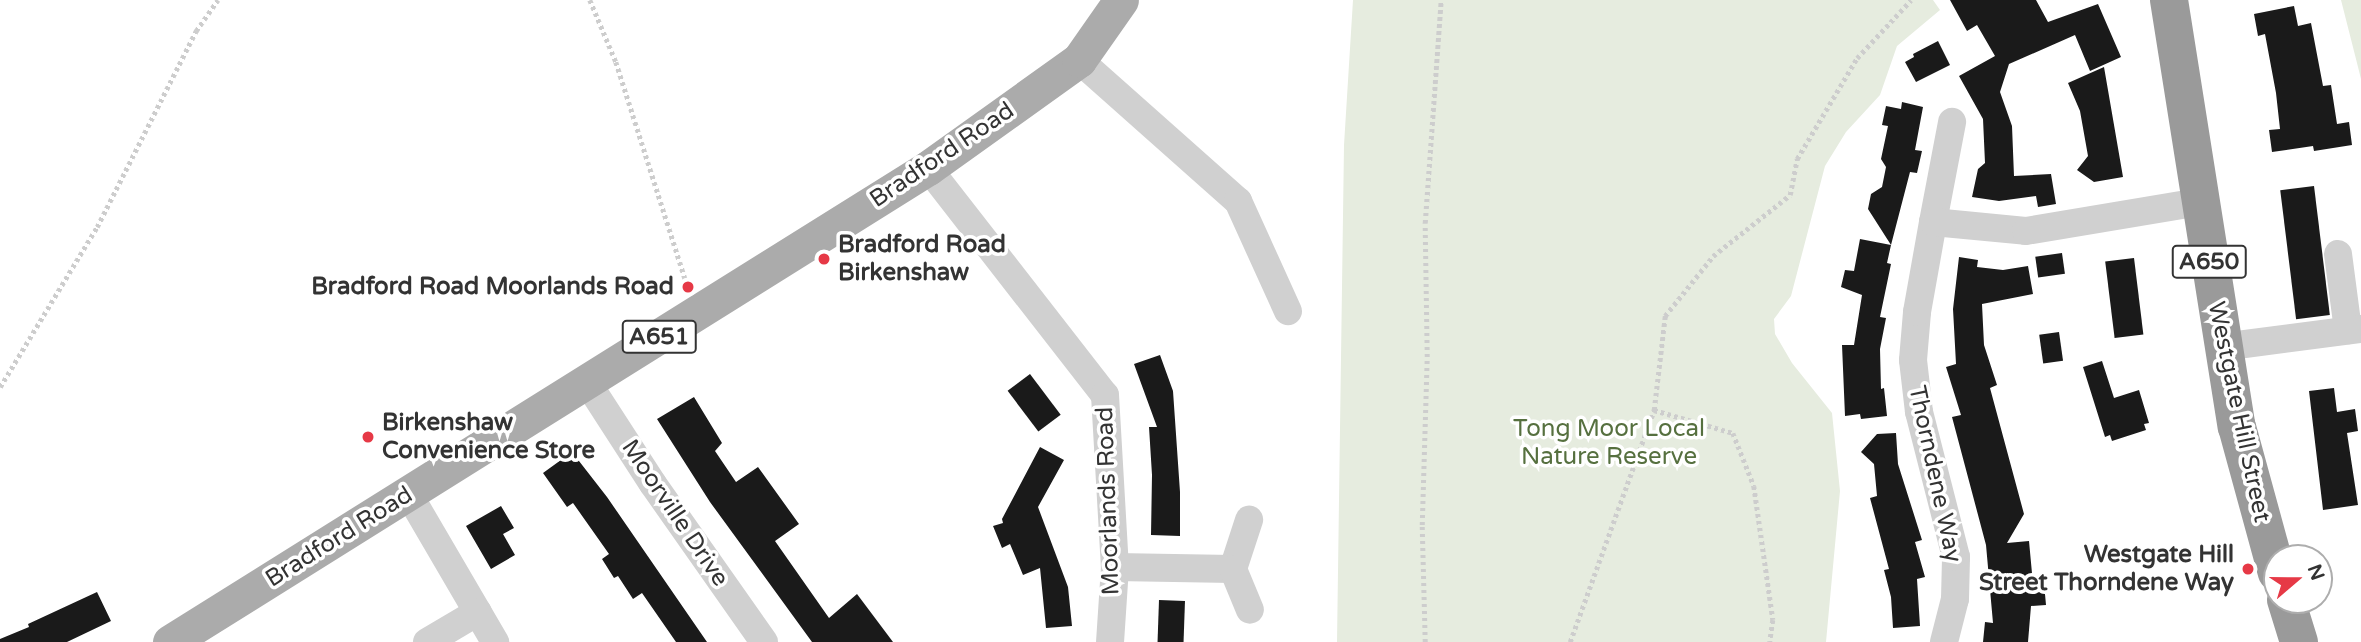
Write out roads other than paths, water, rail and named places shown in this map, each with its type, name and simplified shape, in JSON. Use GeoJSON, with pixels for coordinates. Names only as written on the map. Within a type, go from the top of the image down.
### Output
{"type":"FeatureCollection","features":[{"type":"Feature","properties":{"kind":"highway","name":"Westgate Hill Street"},"geometry":{"type":"LineString","coordinates":[[2169,0],[2222,347],[2237,427],[2269,544]]}},
{"type":"Feature","properties":{"kind":"highway"},"geometry":{"type":"LineString","coordinates":[[2290,614],[2299,642]]}},
{"type":"Feature","properties":{"kind":"main road","name":"Bradford Road"},"geometry":{"type":"LineString","coordinates":[[170,642],[928,168],[1079,60],[1121,0]]}},
{"type":"Feature","properties":{"kind":"street"},"geometry":{"type":"LineString","coordinates":[[1079,60],[1238,201],[1288,311]]}},
{"type":"Feature","properties":{"kind":"street","name":"Thorndene Way"},"geometry":{"type":"LineString","coordinates":[[1944,642],[1955,599],[1956,556],[1919,412],[1913,360],[1915,326],[1952,122]]}},
{"type":"Feature","properties":{"kind":"street","name":"Moorlands Road"},"geometry":{"type":"LineString","coordinates":[[928,168],[1105,396],[1115,567],[1110,642]]}},
{"type":"Feature","properties":{"kind":"street"},"geometry":{"type":"LineString","coordinates":[[1933,222],[2026,231],[2199,202]]}},
{"type":"Feature","properties":{"kind":"street"},"geometry":{"type":"LineString","coordinates":[[2222,347],[2354,330],[2338,254]]}},
{"type":"Feature","properties":{"kind":"street","name":"Moorville Drive"},"geometry":{"type":"LineString","coordinates":[[587,382],[645,472],[764,642]]}},
{"type":"Feature","properties":{"kind":"street"},"geometry":{"type":"LineString","coordinates":[[408,494],[495,642]]}},
{"type":"Feature","properties":{"kind":"street"},"geometry":{"type":"LineString","coordinates":[[1249,520],[1233,569],[1250,610]]}},
{"type":"Feature","properties":{"kind":"street"},"geometry":{"type":"LineString","coordinates":[[1115,567],[1233,569]]}},
{"type":"Feature","properties":{"kind":"street"},"geometry":{"type":"LineString","coordinates":[[427,642],[478,612]]}},
{"type":"Feature","properties":{"kind":"place","name":"Bradford Road Birkenshaw"},"geometry":{"type":"Point","coordinates":[824,259]}},
{"type":"Feature","properties":{"kind":"place","name":"Bradford Road Moorlands Road"},"geometry":{"type":"Point","coordinates":[688,287]}},
{"type":"Feature","properties":{"kind":"place","name":"Birkenshaw Convenience Store"},"geometry":{"type":"Point","coordinates":[368,437]}},
{"type":"Feature","properties":{"kind":"place","name":"Westgate Hill Street Thorndene Way"},"geometry":{"type":"Point","coordinates":[2248,569]}},
{"type":"Feature","properties":{"kind":"park label","name":"Tong Moor Local Nature Reserve"},"geometry":{"type":"Point","coordinates":[1609,443]}}]}
